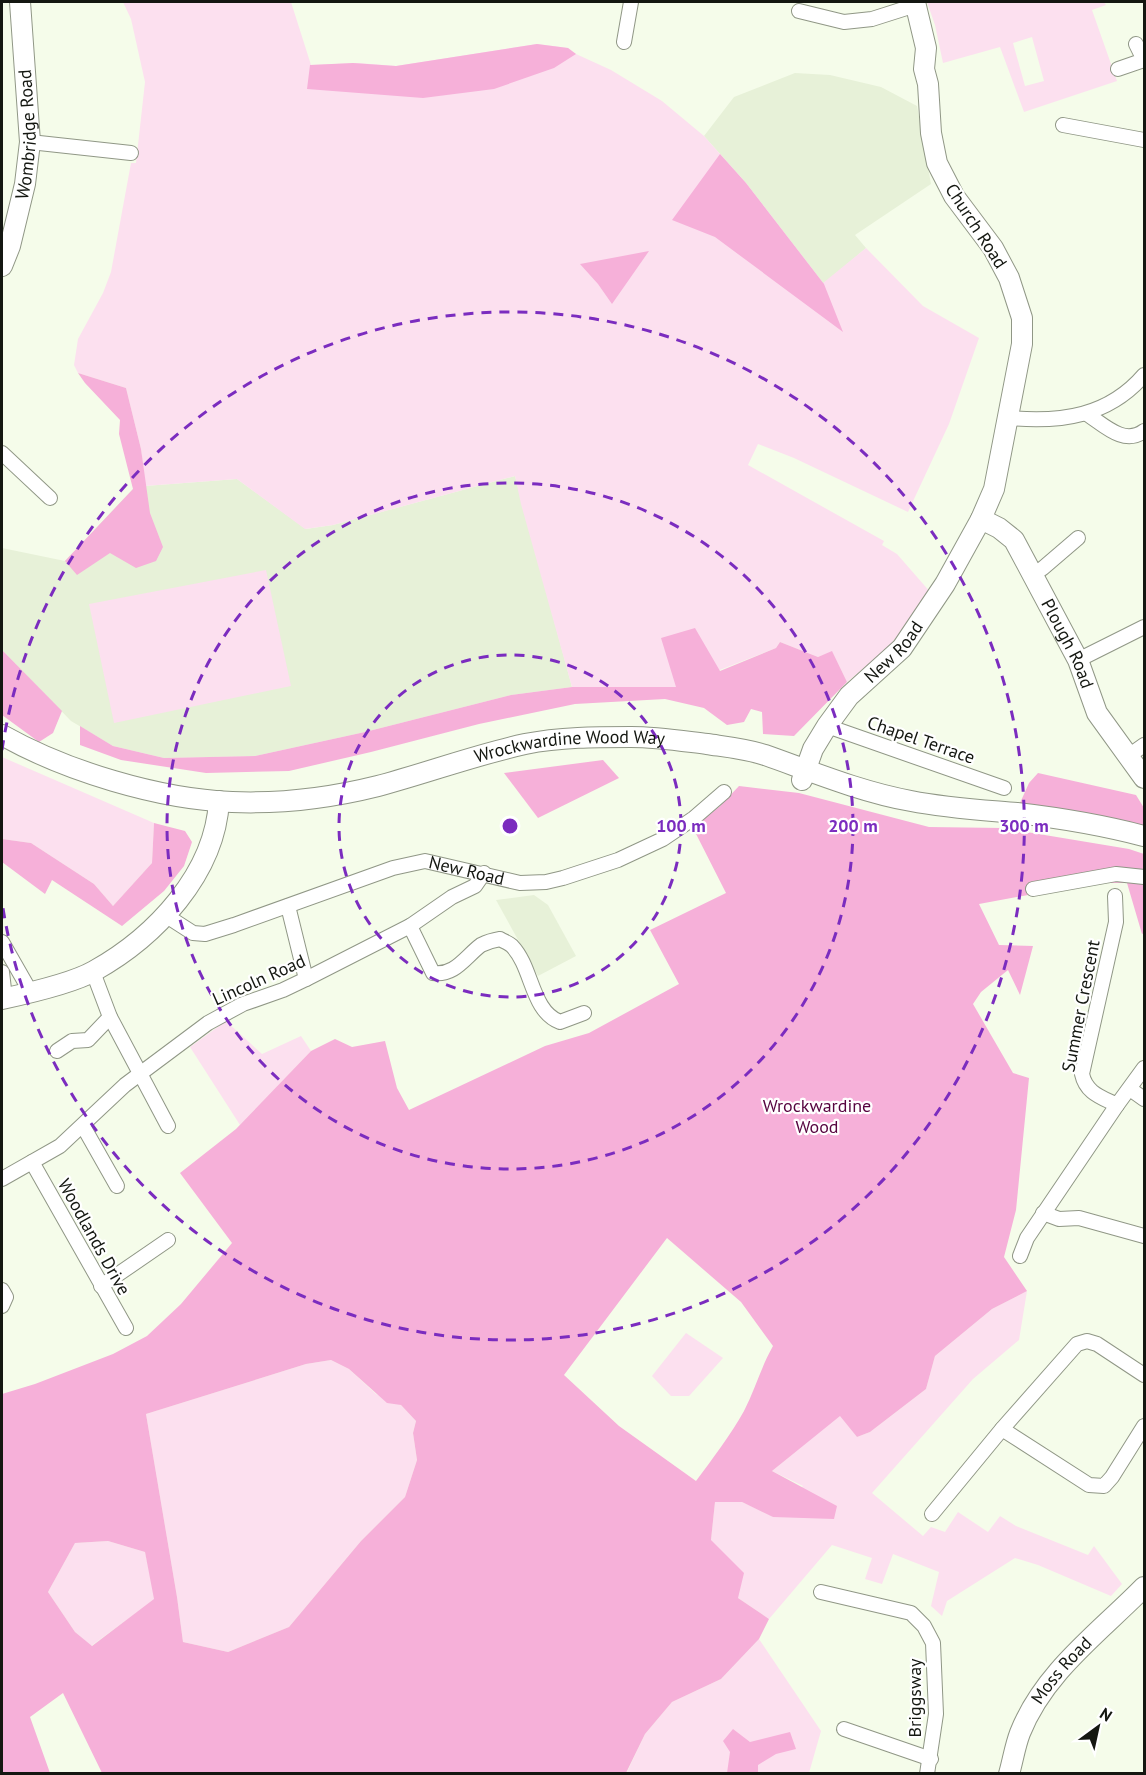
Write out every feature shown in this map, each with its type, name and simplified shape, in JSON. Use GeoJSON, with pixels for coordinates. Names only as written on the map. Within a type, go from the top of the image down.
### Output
{"type":"FeatureCollection","features":[{"type":"Feature","properties":{"kind":"main road","name":"Wombridge Road"},"geometry":{"type":"LineString","coordinates":[[2,266],[10,246],[25,184],[30,142],[20,2]]}},
{"type":"Feature","properties":{"kind":"main road","name":"Church Road"},"geometry":{"type":"LineString","coordinates":[[915,3],[926,48],[924,69],[928,84],[931,133],[937,163],[954,196],[993,248],[1009,278],[1022,318],[1022,344],[1009,418],[994,489],[981,519]]}},
{"type":"Feature","properties":{"kind":"main road","name":"Plough Road"},"geometry":{"type":"LineString","coordinates":[[981,519],[999,528],[1014,540],[1078,660],[1097,713],[1144,778]]}},
{"type":"Feature","properties":{"kind":"main road","name":"New Road"},"geometry":{"type":"LineString","coordinates":[[804,775],[817,743],[827,726],[849,696],[902,648],[945,584],[981,519]]}},
{"type":"Feature","properties":{"kind":"main road","name":"Wrockwardine Wood Way"},"geometry":{"type":"LineString","coordinates":[[2,735],[57,761],[108,779],[243,812],[295,811],[385,791],[463,767],[516,754],[595,744],[652,745],[690,749],[843,782],[912,801],[1059,818],[1102,825],[1144,836]]}},
{"type":"Feature","properties":{"kind":"main road","name":"Wrockwardine Wood Way"},"geometry":{"type":"LineString","coordinates":[[2,746],[54,770],[101,786],[163,802],[219,806],[331,796],[378,786],[518,746],[564,739],[633,737],[660,739],[738,748],[764,755],[804,775],[890,807],[922,813],[1089,831],[1144,843]]}},
{"type":"Feature","properties":{"kind":"main road"},"geometry":{"type":"LineString","coordinates":[[764,755],[796,754],[817,743],[827,765],[843,782]]}},
{"type":"Feature","properties":{"kind":"main road"},"geometry":{"type":"LineString","coordinates":[[3,998],[93,972],[148,935],[184,891],[206,856],[218,819],[219,806]]}},
{"type":"Feature","properties":{"kind":"main road","name":"Moss Road"},"geometry":{"type":"LineString","coordinates":[[1009,1773],[1020,1734],[1051,1680],[1074,1654],[1144,1587]]}},
{"type":"Feature","properties":{"kind":"street"},"geometry":{"type":"LineString","coordinates":[[624,42],[631,2]]}},
{"type":"Feature","properties":{"kind":"street"},"geometry":{"type":"LineString","coordinates":[[799,11],[844,22],[872,18],[915,3]]}},
{"type":"Feature","properties":{"kind":"street"},"geometry":{"type":"LineString","coordinates":[[1118,69],[1144,60],[1136,44]]}},
{"type":"Feature","properties":{"kind":"street"},"geometry":{"type":"LineString","coordinates":[[1063,125],[1144,140]]}},
{"type":"Feature","properties":{"kind":"street"},"geometry":{"type":"LineString","coordinates":[[30,142],[131,153]]}},
{"type":"Feature","properties":{"kind":"street"},"geometry":{"type":"LineString","coordinates":[[1009,418],[1039,421],[1088,414],[1104,407],[1144,378]]}},
{"type":"Feature","properties":{"kind":"street"},"geometry":{"type":"LineString","coordinates":[[1088,414],[1124,437],[1132,437],[1144,431]]}},
{"type":"Feature","properties":{"kind":"street"},"geometry":{"type":"LineString","coordinates":[[2,453],[50,498]]}},
{"type":"Feature","properties":{"kind":"street"},"geometry":{"type":"LineString","coordinates":[[1034,574],[1078,538]]}},
{"type":"Feature","properties":{"kind":"street"},"geometry":{"type":"LineString","coordinates":[[1078,660],[1144,627]]}},
{"type":"Feature","properties":{"kind":"street","name":"Chapel Terrace"},"geometry":{"type":"LineString","coordinates":[[827,726],[1004,788]]}},
{"type":"Feature","properties":{"kind":"street"},"geometry":{"type":"LineString","coordinates":[[1128,757],[1144,745]]}},
{"type":"Feature","properties":{"kind":"street","name":"New Road"},"geometry":{"type":"LineString","coordinates":[[165,915],[193,933],[205,934],[393,868],[424,861],[526,884],[546,882],[588,871],[663,839],[694,818],[724,792]]}},
{"type":"Feature","properties":{"kind":"street","name":"Lincoln Road"},"geometry":{"type":"LineString","coordinates":[[2,1179],[60,1146],[112,1096],[208,1023],[227,1011],[306,979],[410,926],[452,897],[475,886],[484,873]]}},
{"type":"Feature","properties":{"kind":"street"},"geometry":{"type":"LineString","coordinates":[[1033,889],[1116,874],[1144,877]]}},
{"type":"Feature","properties":{"kind":"street","name":"Summer Crescent"},"geometry":{"type":"LineString","coordinates":[[1115,896],[1116,922],[1082,1074],[1084,1084],[1092,1092],[1117,1105]]}},
{"type":"Feature","properties":{"kind":"street"},"geometry":{"type":"LineString","coordinates":[[288,906],[306,979]]}},
{"type":"Feature","properties":{"kind":"street"},"geometry":{"type":"LineString","coordinates":[[410,926],[433,973],[444,974],[454,969],[484,944],[500,939],[512,946],[521,960],[544,1011],[550,1018],[560,1022],[584,1013]]}},
{"type":"Feature","properties":{"kind":"street"},"geometry":{"type":"LineString","coordinates":[[2,942],[30,991]]}},
{"type":"Feature","properties":{"kind":"street"},"geometry":{"type":"LineString","coordinates":[[2,972],[3,998]]}},
{"type":"Feature","properties":{"kind":"street"},"geometry":{"type":"LineString","coordinates":[[93,972],[110,1017],[168,1126]]}},
{"type":"Feature","properties":{"kind":"street"},"geometry":{"type":"LineString","coordinates":[[57,1051],[72,1041],[88,1040],[110,1017]]}},
{"type":"Feature","properties":{"kind":"street"},"geometry":{"type":"LineString","coordinates":[[1020,1256],[1026,1238],[1144,1068]]}},
{"type":"Feature","properties":{"kind":"street"},"geometry":{"type":"LineString","coordinates":[[1130,1089],[1144,1099]]}},
{"type":"Feature","properties":{"kind":"street"},"geometry":{"type":"LineString","coordinates":[[83,1126],[117,1186]]}},
{"type":"Feature","properties":{"kind":"street","name":"Woodlands Drive"},"geometry":{"type":"LineString","coordinates":[[32,1162],[126,1328]]}},
{"type":"Feature","properties":{"kind":"street"},"geometry":{"type":"LineString","coordinates":[[1043,1213],[1059,1219],[1079,1218],[1144,1236]]}},
{"type":"Feature","properties":{"kind":"street"},"geometry":{"type":"LineString","coordinates":[[101,1286],[168,1240]]}},
{"type":"Feature","properties":{"kind":"street"},"geometry":{"type":"LineString","coordinates":[[2,1290],[6,1298],[2,1306]]}},
{"type":"Feature","properties":{"kind":"street"},"geometry":{"type":"LineString","coordinates":[[932,1514],[1002,1429],[1077,1344],[1087,1341],[1097,1344],[1144,1375]]}},
{"type":"Feature","properties":{"kind":"street"},"geometry":{"type":"LineString","coordinates":[[1002,1429],[1089,1485],[1104,1486],[1144,1426]]}},
{"type":"Feature","properties":{"kind":"street","name":"Briggsway"},"geometry":{"type":"LineString","coordinates":[[821,1592],[911,1613],[924,1626],[933,1643],[936,1714],[931,1759],[927,1773]]}},
{"type":"Feature","properties":{"kind":"street"},"geometry":{"type":"LineString","coordinates":[[844,1729],[931,1759]]}},
{"type":"Feature","properties":{"kind":"shaded area"},"geometry":{"type":"Polygon","coordinates":[[[123,2],[291,2],[311,65],[358,63],[396,66],[537,44],[568,48],[611,70],[662,101],[704,136],[746,183],[823,283],[866,248],[923,306],[979,338],[949,424],[908,512],[794,458],[758,444],[748,465],[884,541],[882,545],[897,554],[931,593],[887,649],[847,682],[832,652],[818,657],[780,642],[776,648],[676,687],[572,687],[515,476],[333,525],[305,529],[237,479],[145,486],[141,449],[126,388],[78,373],[74,365],[78,339],[103,293],[111,272],[131,163],[136,163],[145,82],[131,19],[123,2]]]}},
{"type":"Feature","properties":{"kind":"shaded area"},"geometry":{"type":"Polygon","coordinates":[[[927,2],[1104,2],[1106,5],[1092,10],[1117,81],[1024,112],[1000,47],[943,63],[935,25],[927,2]],[[1032,37],[1013,43],[1025,86],[1044,81],[1032,37]]]}},
{"type":"Feature","properties":{"kind":"shaded area"},"geometry":{"type":"Polygon","coordinates":[[[795,73],[830,75],[881,87],[917,106],[931,184],[855,235],[866,248],[824,284],[746,183],[704,136],[734,97],[795,73]]]}},
{"type":"Feature","properties":{"kind":"shaded area"},"geometry":{"type":"Polygon","coordinates":[[[515,476],[572,687],[511,695],[365,732],[255,756],[164,758],[113,746],[71,721],[2,650],[2,548],[65,561],[133,489],[145,486],[237,479],[306,529],[333,525],[515,476]]]}},
{"type":"Feature","properties":{"kind":"shaded area"},"geometry":{"type":"Polygon","coordinates":[[[266,570],[291,686],[114,723],[89,604],[266,570]]]}},
{"type":"Feature","properties":{"kind":"shaded area"},"geometry":{"type":"Polygon","coordinates":[[[2,757],[154,823],[152,863],[113,906],[94,884],[31,843],[2,839],[2,757]]]}},
{"type":"Feature","properties":{"kind":"shaded area"},"geometry":{"type":"Polygon","coordinates":[[[534,895],[548,905],[576,956],[538,976],[496,900],[534,895]]]}},
{"type":"Feature","properties":{"kind":"shaded area"},"geometry":{"type":"Polygon","coordinates":[[[226,1021],[262,1054],[301,1036],[311,1051],[240,1125],[190,1047],[226,1021]]]}},
{"type":"Feature","properties":{"kind":"shaded area"},"geometry":{"type":"Polygon","coordinates":[[[1027,1291],[1019,1340],[973,1379],[872,1493],[923,1536],[931,1527],[945,1532],[958,1512],[988,1532],[1000,1516],[1016,1526],[1088,1555],[1094,1546],[1122,1584],[1111,1596],[1038,1565],[1015,1558],[947,1601],[942,1616],[931,1606],[939,1572],[893,1554],[882,1584],[865,1579],[872,1558],[832,1545],[769,1619],[738,1598],[711,1540],[715,1502],[742,1502],[774,1517],[803,1486],[772,1471],[840,1415],[857,1437],[870,1432],[926,1389],[935,1356],[992,1309],[1027,1291]]]}},
{"type":"Feature","properties":{"kind":"shaded area"},"geometry":{"type":"Polygon","coordinates":[[[686,1333],[723,1358],[689,1396],[671,1396],[652,1376],[686,1333]]]}},
{"type":"Feature","properties":{"kind":"shaded area"},"geometry":{"type":"Polygon","coordinates":[[[331,1360],[349,1369],[376,1394],[401,1405],[416,1421],[413,1433],[417,1460],[405,1497],[361,1541],[289,1627],[228,1652],[183,1642],[146,1414],[306,1364],[331,1360]]]}},
{"type":"Feature","properties":{"kind":"shaded area"},"geometry":{"type":"Polygon","coordinates":[[[108,1541],[145,1552],[155,1599],[91,1646],[75,1632],[48,1592],[75,1543],[108,1541]]]}},
{"type":"Feature","properties":{"kind":"shaded area"},"geometry":{"type":"Polygon","coordinates":[[[759,1639],[821,1731],[809,1773],[626,1774],[645,1734],[672,1702],[721,1679],[759,1639]]]}},
{"type":"Feature","properties":{"kind":"green space"},"geometry":{"type":"Polygon","coordinates":[[[537,44],[568,48],[576,54],[554,68],[494,89],[423,98],[307,89],[310,65],[353,63],[396,66],[537,44]]]}},
{"type":"Feature","properties":{"kind":"green space"},"geometry":{"type":"Polygon","coordinates":[[[720,154],[746,183],[824,284],[843,332],[715,237],[672,220],[720,154]]]}},
{"type":"Feature","properties":{"kind":"green space"},"geometry":{"type":"Polygon","coordinates":[[[649,251],[612,304],[580,264],[649,251]]]}},
{"type":"Feature","properties":{"kind":"green space"},"geometry":{"type":"Polygon","coordinates":[[[78,373],[126,388],[141,449],[150,513],[163,547],[156,561],[136,568],[110,553],[77,575],[65,561],[133,489],[119,434],[120,420],[78,373]]]}},
{"type":"Feature","properties":{"kind":"green space"},"geometry":{"type":"Polygon","coordinates":[[[695,628],[720,671],[776,648],[780,642],[818,657],[832,651],[847,682],[794,736],[763,734],[762,712],[751,709],[744,722],[727,725],[704,708],[665,699],[575,704],[479,724],[289,771],[206,773],[121,760],[80,745],[80,726],[113,746],[164,758],[255,756],[365,732],[511,695],[572,687],[676,687],[661,638],[695,628]]]}},
{"type":"Feature","properties":{"kind":"green space"},"geometry":{"type":"Polygon","coordinates":[[[2,650],[62,711],[53,733],[39,742],[2,715],[2,650]]]}},
{"type":"Feature","properties":{"kind":"green space"},"geometry":{"type":"Polygon","coordinates":[[[603,760],[619,778],[538,818],[504,773],[603,760]]]}},
{"type":"Feature","properties":{"kind":"green space"},"geometry":{"type":"Polygon","coordinates":[[[1038,773],[1136,795],[1144,808],[1144,830],[1117,821],[1020,803],[1029,783],[1038,773]]]}},
{"type":"Feature","properties":{"kind":"green space","name":"Wrockwardine Wood"},"geometry":{"type":"Polygon","coordinates":[[[739,786],[799,793],[929,827],[1003,828],[1129,849],[1144,854],[1144,933],[1142,934],[1127,883],[1093,883],[979,904],[999,945],[1033,946],[1020,995],[1008,970],[981,992],[973,1004],[1013,1073],[1029,1078],[1016,1210],[1004,1257],[1027,1291],[992,1309],[935,1356],[926,1389],[870,1432],[857,1437],[840,1416],[772,1471],[837,1506],[834,1519],[773,1517],[742,1502],[715,1502],[711,1540],[744,1573],[738,1598],[769,1619],[759,1639],[721,1679],[672,1702],[645,1734],[626,1773],[102,1773],[63,1693],[30,1717],[50,1773],[2,1774],[2,1394],[113,1354],[147,1336],[181,1304],[232,1243],[180,1173],[236,1129],[311,1051],[335,1039],[352,1047],[385,1041],[397,1088],[409,1110],[545,1046],[589,1033],[679,984],[650,930],[726,893],[693,828],[720,806],[739,786]],[[667,1238],[564,1375],[619,1426],[696,1481],[744,1411],[773,1346],[741,1302],[667,1238]],[[331,1360],[306,1364],[146,1414],[183,1642],[228,1652],[289,1627],[361,1541],[405,1497],[417,1460],[413,1433],[416,1421],[401,1405],[387,1403],[349,1369],[331,1360]],[[108,1541],[75,1543],[48,1592],[75,1632],[92,1646],[154,1599],[145,1552],[108,1541]]]}},
{"type":"Feature","properties":{"kind":"green space"},"geometry":{"type":"Polygon","coordinates":[[[154,823],[185,831],[192,842],[184,866],[164,891],[122,926],[52,880],[45,894],[2,862],[2,839],[31,843],[94,884],[113,906],[152,863],[154,823]]]}},
{"type":"Feature","properties":{"kind":"green space"},"geometry":{"type":"Polygon","coordinates":[[[733,1729],[750,1742],[790,1732],[796,1749],[776,1754],[758,1765],[758,1773],[727,1773],[730,1752],[723,1741],[733,1729]]]}}]}
